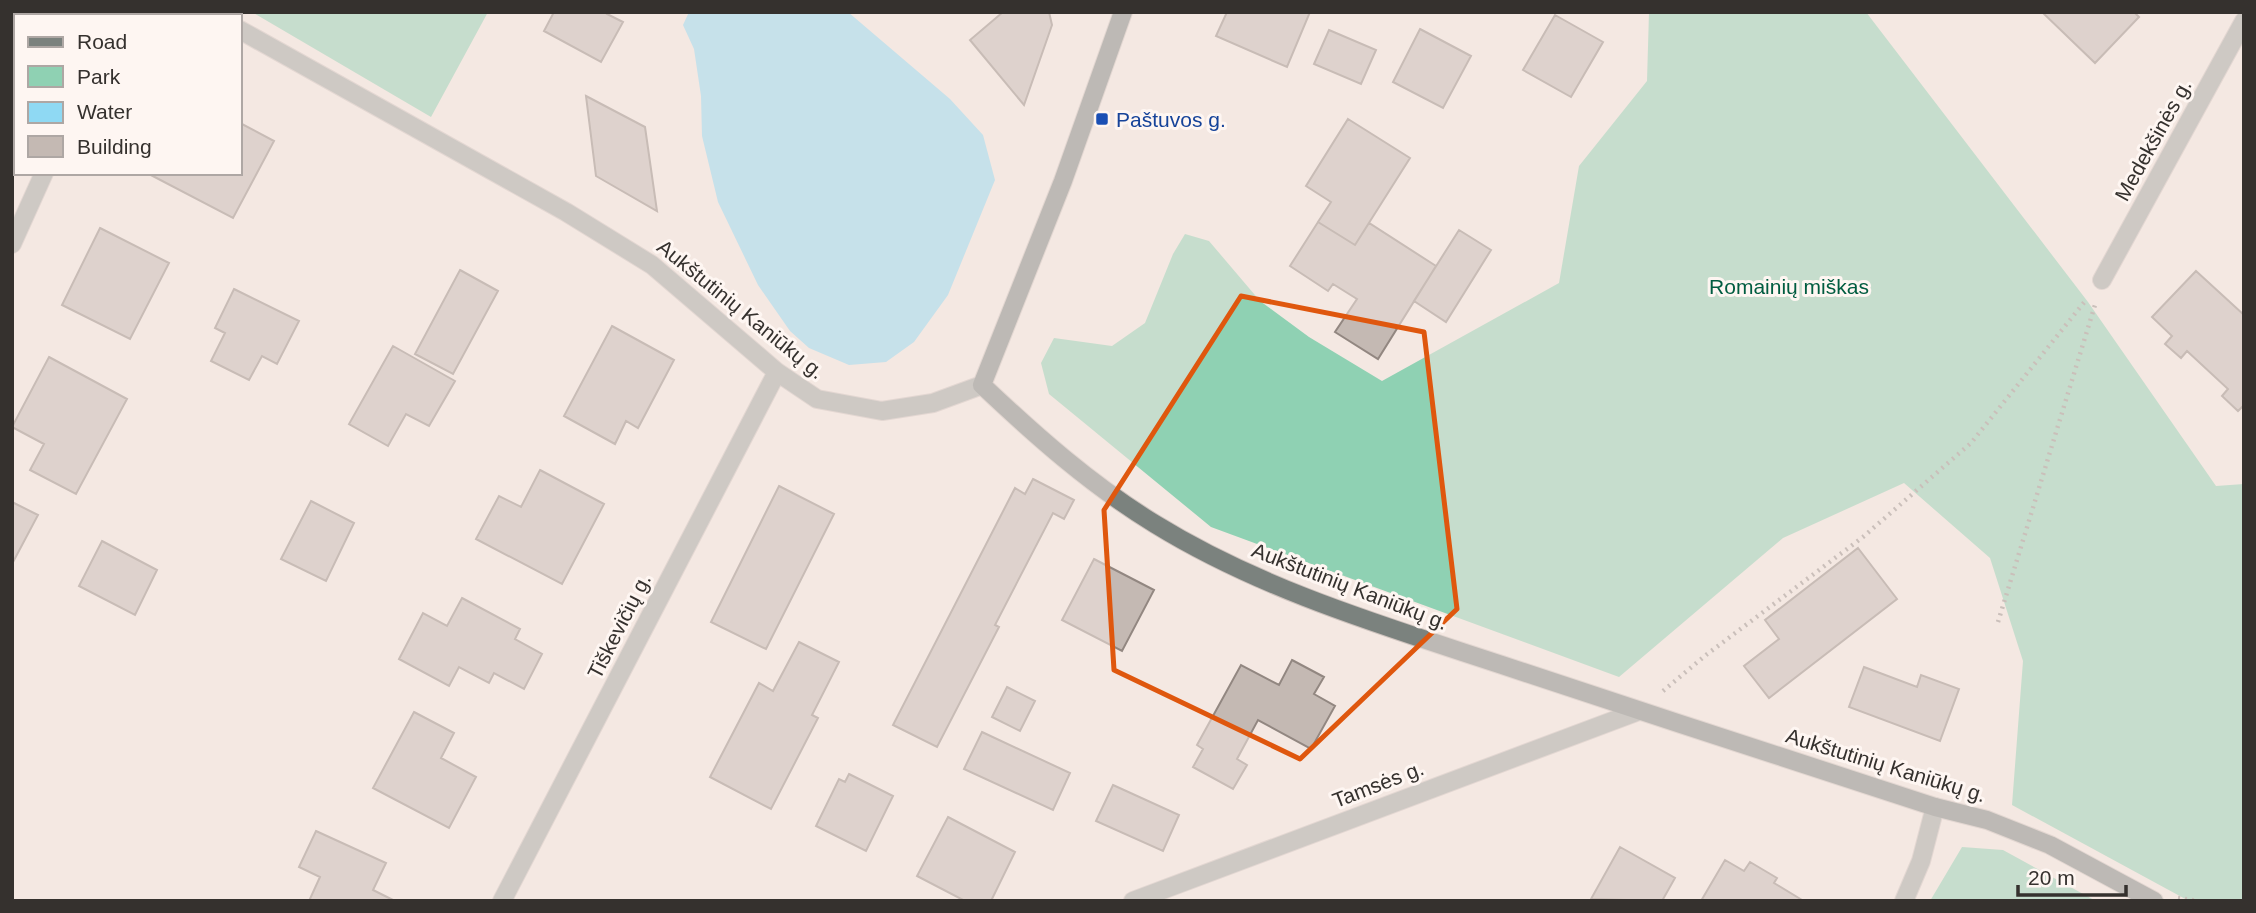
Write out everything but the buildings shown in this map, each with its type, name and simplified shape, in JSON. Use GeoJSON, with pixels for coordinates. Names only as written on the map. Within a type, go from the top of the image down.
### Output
{"type":"FeatureCollection","features":[{"type":"Feature","properties":{"kind":"street"},"geometry":{"type":"LineString","coordinates":[[982,384],[1063,181],[1123,12]]}},
{"type":"Feature","properties":{"kind":"street","name":"Medekšinės g."},"geometry":{"type":"LineString","coordinates":[[2102,280],[2244,21]]}},
{"type":"Feature","properties":{"kind":"street","name":"Aukštutinių Kaniūkų g."},"geometry":{"type":"LineString","coordinates":[[242,31],[554,205],[652,265],[777,372],[817,399],[883,411],[933,403],[982,384],[1034,434],[1100,488],[1156,525],[1244,572],[1344,613],[1935,807],[1987,820],[2050,845],[2154,901]]}},
{"type":"Feature","properties":{"kind":"street"},"geometry":{"type":"LineString","coordinates":[[12,244],[43,175]]}},
{"type":"Feature","properties":{"kind":"street","name":"Tiškevičių g."},"geometry":{"type":"LineString","coordinates":[[502,901],[777,372]]}},
{"type":"Feature","properties":{"kind":"street","name":"Tamsės g."},"geometry":{"type":"LineString","coordinates":[[1133,901],[1639,710]]}},
{"type":"Feature","properties":{"kind":"street"},"geometry":{"type":"LineString","coordinates":[[1904,901],[1921,862],[1935,807]]}},
{"type":"Feature","properties":{"kind":"path"},"geometry":{"type":"LineString","coordinates":[[1998,622],[2102,280]]}},
{"type":"Feature","properties":{"kind":"path"},"geometry":{"type":"LineString","coordinates":[[1639,710],[1863,537],[1971,443],[2102,280]]}},
{"type":"Feature","properties":{"kind":"highlighted area"},"geometry":{"type":"Polygon","coordinates":[[[1241,296],[1424,332],[1457,609],[1300,759],[1114,670],[1104,510],[1241,296]]]}},
{"type":"Feature","properties":{"kind":"green space"},"geometry":{"type":"Polygon","coordinates":[[[252,12],[488,12],[431,117],[252,12]]]}},
{"type":"Feature","properties":{"kind":"green space","name":"Romainių miškas"},"geometry":{"type":"Polygon","coordinates":[[[1649,12],[1866,12],[2088,302],[2216,486],[2244,484],[2244,901],[2189,901],[2012,805],[2023,661],[1990,558],[1904,483],[1783,538],[1619,677],[1211,527],[1049,394],[1041,363],[1054,338],[1112,346],[1145,323],[1173,254],[1185,234],[1209,241],[1260,301],[1309,337],[1382,381],[1559,283],[1579,166],[1647,81],[1649,12]]]}},
{"type":"Feature","properties":{"kind":"green space"},"geometry":{"type":"Polygon","coordinates":[[[1962,847],[2003,850],[2096,901],[1930,901],[1962,847]]]}},
{"type":"Feature","properties":{"kind":"water"},"geometry":{"type":"Polygon","coordinates":[[[689,12],[848,12],[950,99],[983,135],[995,180],[948,295],[914,342],[886,362],[849,365],[809,348],[790,331],[758,285],[718,202],[702,136],[701,96],[694,49],[683,25],[689,12]]]}},
{"type":"Feature","properties":{"kind":"place","name":"Paštuvos g."},"geometry":{"type":"Point","coordinates":[1102,119]}}]}
